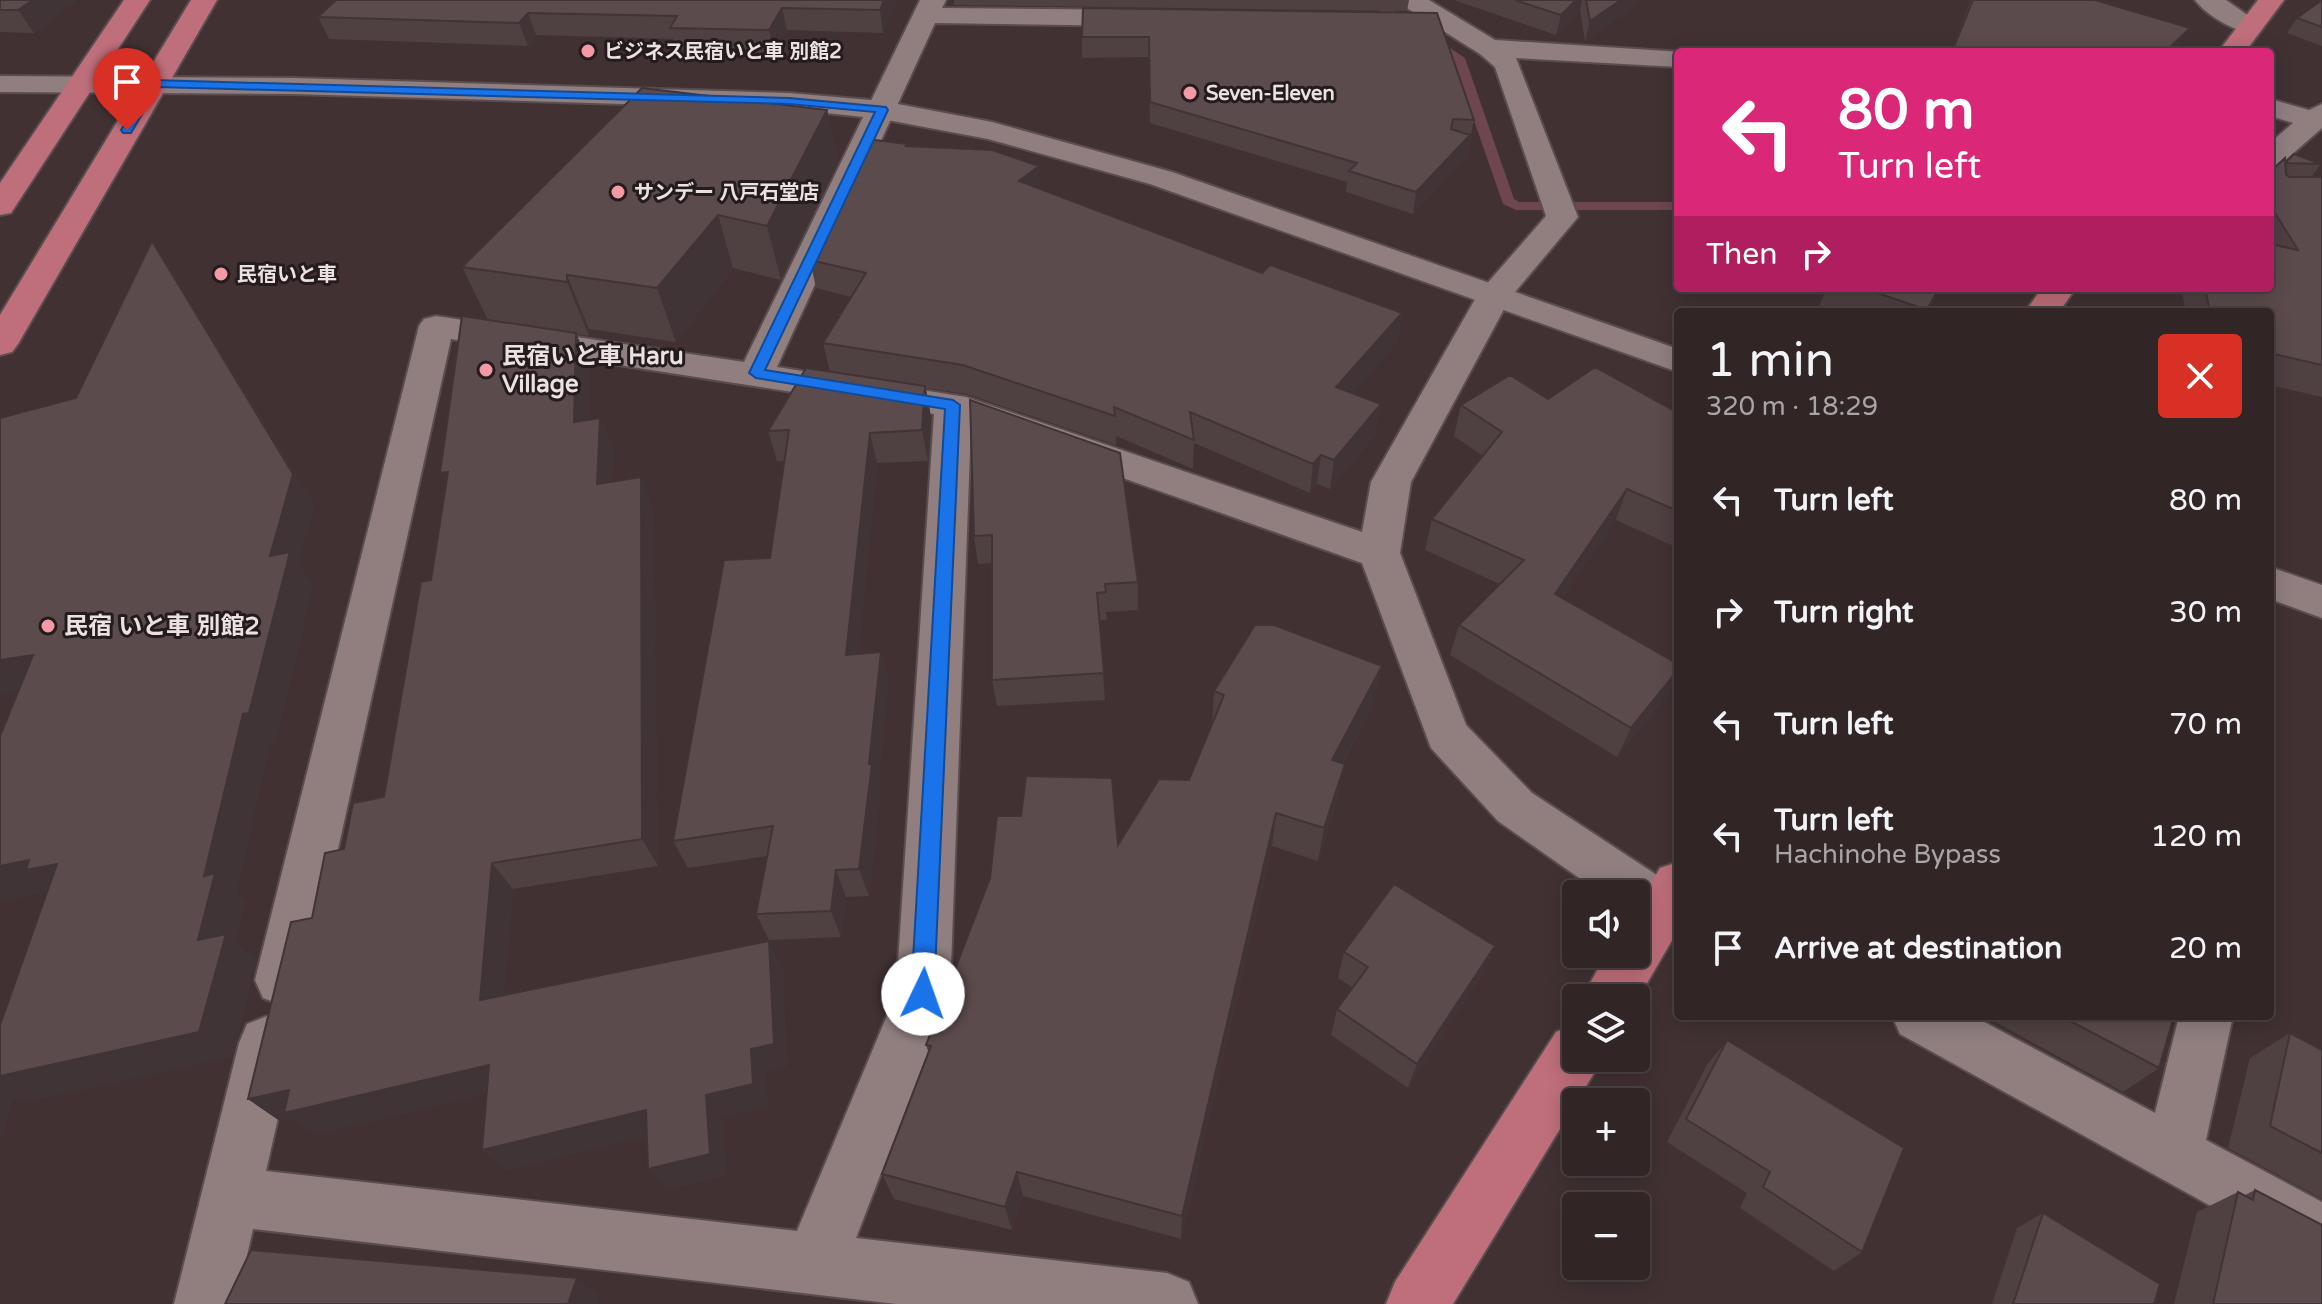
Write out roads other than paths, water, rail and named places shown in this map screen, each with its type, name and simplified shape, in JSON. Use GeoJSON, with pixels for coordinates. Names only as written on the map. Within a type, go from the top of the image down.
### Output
{"type":"FeatureCollection","features":[{"type":"Feature","properties":{"kind":"highway"},"geometry":{"type":"LineString","coordinates":[[0,206],[137,0]]}},
{"type":"Feature","properties":{"kind":"highway"},"geometry":{"type":"LineString","coordinates":[[0,344],[204,0]]}},
{"type":"Feature","properties":{"kind":"highway"},"geometry":{"type":"LineString","coordinates":[[2234,48],[2271,0]]}},
{"type":"Feature","properties":{"kind":"highway"},"geometry":{"type":"LineString","coordinates":[[1618,984],[1674,893]]}},
{"type":"Feature","properties":{"kind":"highway"},"geometry":{"type":"LineString","coordinates":[[1417,1304],[1563,1072]]}},
{"type":"Feature","properties":{"kind":"street"},"geometry":{"type":"LineString","coordinates":[[2208,0],[2250,26]]}},
{"type":"Feature","properties":{"kind":"street"},"geometry":{"type":"LineString","coordinates":[[756,373],[929,8],[1163,18]]}},
{"type":"Feature","properties":{"kind":"street"},"geometry":{"type":"LineString","coordinates":[[1406,11],[1447,22],[1489,48],[1507,64],[1562,217],[1495,294],[1391,482],[1379,553],[1447,735],[1515,807],[1674,890]]}},
{"type":"Feature","properties":{"kind":"street"},"geometry":{"type":"LineString","coordinates":[[1489,48],[1674,59]]}},
{"type":"Feature","properties":{"kind":"street"},"geometry":{"type":"LineString","coordinates":[[0,84],[154,84],[773,100],[882,110],[992,131],[1161,178],[1674,360]]}},
{"type":"Feature","properties":{"kind":"street"},"geometry":{"type":"LineString","coordinates":[[2274,108],[2317,116]]}},
{"type":"Feature","properties":{"kind":"street"},"geometry":{"type":"LineString","coordinates":[[2274,154],[2317,116]]}},
{"type":"Feature","properties":{"kind":"street"},"geometry":{"type":"LineString","coordinates":[[205,1304],[436,326],[953,405],[1379,553]]}},
{"type":"Feature","properties":{"kind":"street"},"geometry":{"type":"LineString","coordinates":[[815,1263],[923,994],[953,405]]}},
{"type":"Feature","properties":{"kind":"street"},"geometry":{"type":"LineString","coordinates":[[2274,584],[2322,602]]}},
{"type":"Feature","properties":{"kind":"street"},"geometry":{"type":"LineString","coordinates":[[1926,1020],[2322,1235]]}},
{"type":"Feature","properties":{"kind":"street"},"geometry":{"type":"LineString","coordinates":[[2174,1155],[2205,1020]]}},
{"type":"Feature","properties":{"kind":"street"},"geometry":{"type":"LineString","coordinates":[[231,1197],[1167,1304]]}},
{"type":"Feature","properties":{"kind":"waterway"},"geometry":{"type":"LineString","coordinates":[[1370,0],[1459,58],[1508,201],[1516,206],[1674,206]]}},
{"type":"Feature","properties":{"kind":"place","name":"ビジネス民宿いと車 別館2"},"geometry":{"type":"Point","coordinates":[588,51]}},
{"type":"Feature","properties":{"kind":"place","name":"Seven-Eleven"},"geometry":{"type":"Point","coordinates":[1190,93]}},
{"type":"Feature","properties":{"kind":"place","name":"サンデー 八戸石堂店"},"geometry":{"type":"Point","coordinates":[618,192]}},
{"type":"Feature","properties":{"kind":"place","name":"民宿いと車"},"geometry":{"type":"Point","coordinates":[221,274]}},
{"type":"Feature","properties":{"kind":"place","name":"民宿いと車 Haru Village"},"geometry":{"type":"Point","coordinates":[486,370]}},
{"type":"Feature","properties":{"kind":"place","name":"民宿 いと車 別館2"},"geometry":{"type":"Point","coordinates":[48,626]}}]}
